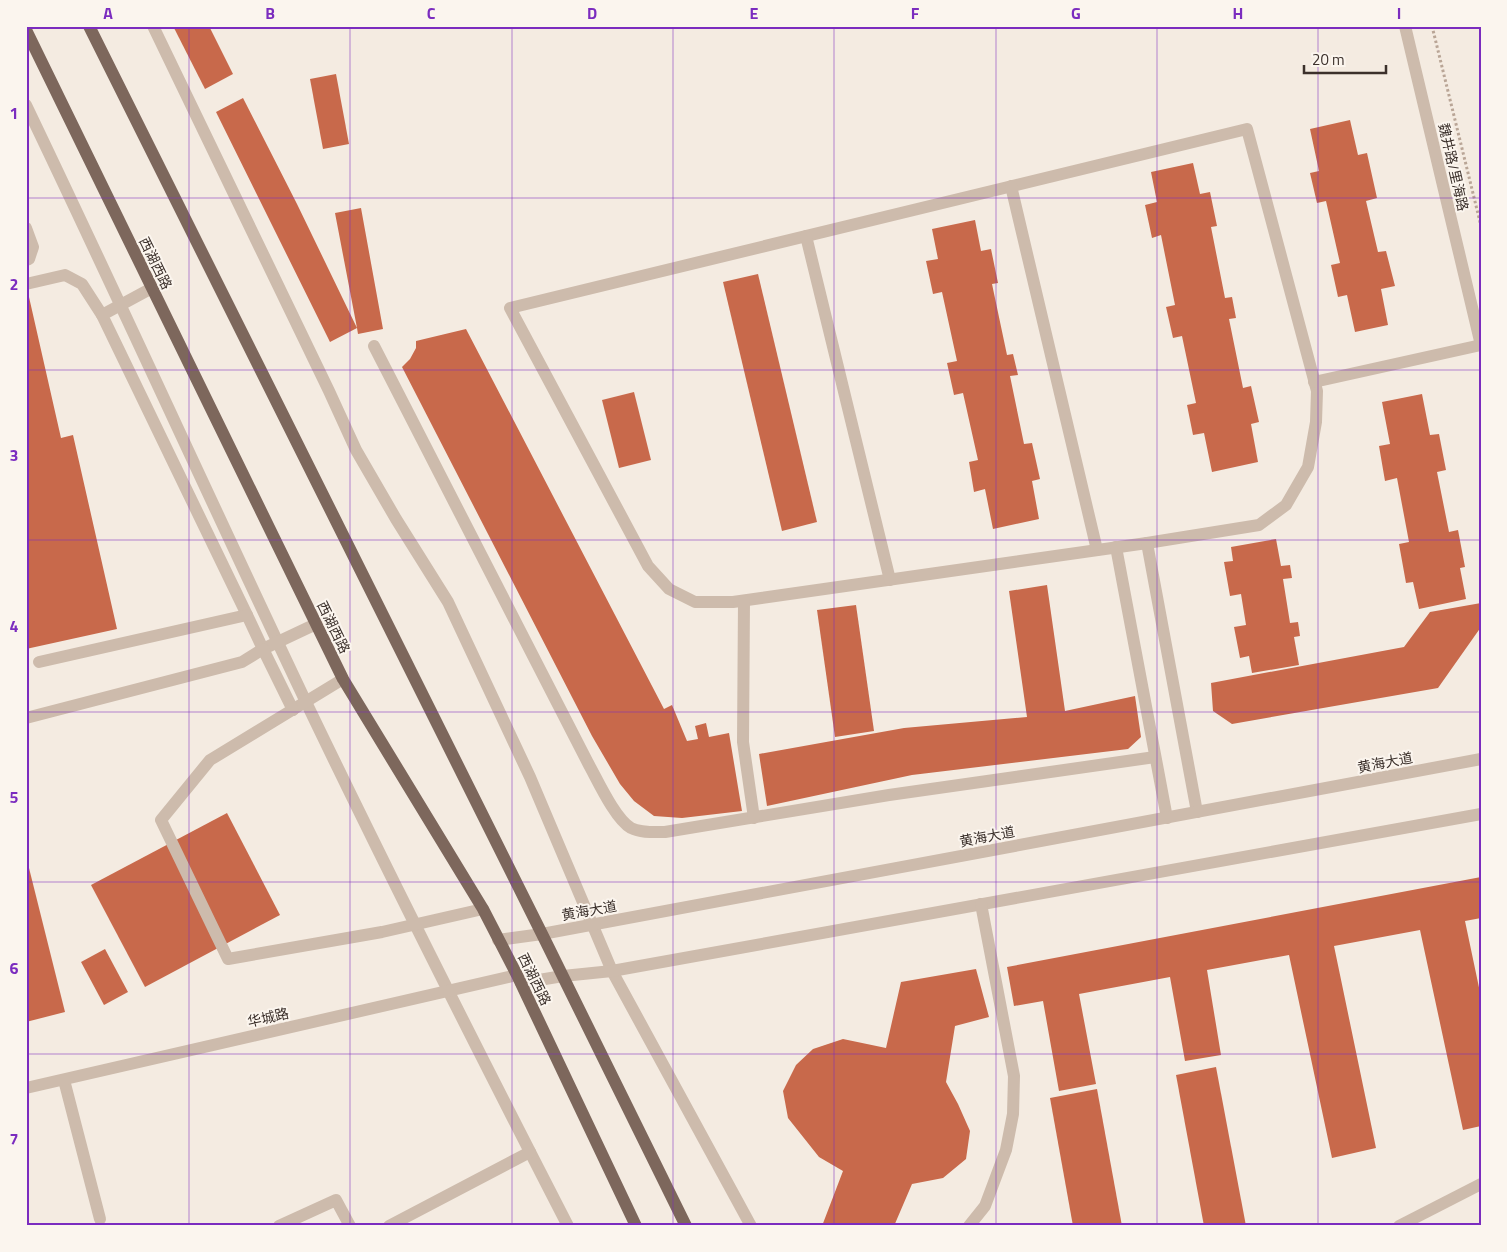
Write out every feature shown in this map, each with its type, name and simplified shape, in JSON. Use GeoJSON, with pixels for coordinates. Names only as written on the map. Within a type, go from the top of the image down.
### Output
{"type":"FeatureCollection","features":[{"type":"Feature","properties":{"kind":"main road","name":"西湖西路"},"geometry":{"type":"LineString","coordinates":[[89,26],[686,1226]]}},
{"type":"Feature","properties":{"kind":"main road","name":"西湖西路"},"geometry":{"type":"LineString","coordinates":[[26,30],[343,679],[482,909],[519,979],[636,1226]]}},
{"type":"Feature","properties":{"kind":"street"},"geometry":{"type":"LineString","coordinates":[[153,26],[356,450],[396,519],[448,602],[530,777],[612,971],[751,1226]]}},
{"type":"Feature","properties":{"kind":"street","name":"魏井路/里海路"},"geometry":{"type":"LineString","coordinates":[[1405,26],[1481,345]]}},
{"type":"Feature","properties":{"kind":"street"},"geometry":{"type":"LineString","coordinates":[[26,105],[122,305],[306,702],[415,925],[568,1226]]}},
{"type":"Feature","properties":{"kind":"street"},"geometry":{"type":"LineString","coordinates":[[1247,129],[1317,391],[1316,422],[1308,467],[1286,505],[1259,525],[744,601],[695,602],[669,589],[648,566],[510,308],[1011,186],[1247,129]]}},
{"type":"Feature","properties":{"kind":"street"},"geometry":{"type":"LineString","coordinates":[[1011,186],[1097,550]]}},
{"type":"Feature","properties":{"kind":"street"},"geometry":{"type":"LineString","coordinates":[[26,228],[33,247],[28,260],[26,260]]}},
{"type":"Feature","properties":{"kind":"street"},"geometry":{"type":"LineString","coordinates":[[806,236],[890,580]]}},
{"type":"Feature","properties":{"kind":"street"},"geometry":{"type":"LineString","coordinates":[[26,284],[65,275],[82,284],[102,315],[293,710]]}},
{"type":"Feature","properties":{"kind":"street"},"geometry":{"type":"LineString","coordinates":[[102,315],[152,288]]}},
{"type":"Feature","properties":{"kind":"street"},"geometry":{"type":"LineString","coordinates":[[1314,382],[1481,345]]}},
{"type":"Feature","properties":{"kind":"street"},"geometry":{"type":"LineString","coordinates":[[374,346],[588,763],[616,814],[630,828],[645,832],[666,832],[889,794],[1155,757]]}},
{"type":"Feature","properties":{"kind":"street"},"geometry":{"type":"LineString","coordinates":[[1147,542],[1197,812]]}},
{"type":"Feature","properties":{"kind":"street"},"geometry":{"type":"LineString","coordinates":[[1116,547],[1167,818]]}},
{"type":"Feature","properties":{"kind":"street"},"geometry":{"type":"LineString","coordinates":[[744,601],[743,742],[754,818]]}},
{"type":"Feature","properties":{"kind":"street"},"geometry":{"type":"LineString","coordinates":[[38,662],[247,615]]}},
{"type":"Feature","properties":{"kind":"street"},"geometry":{"type":"LineString","coordinates":[[26,718],[242,662],[263,649],[316,624]]}},
{"type":"Feature","properties":{"kind":"street"},"geometry":{"type":"LineString","coordinates":[[343,679],[210,760],[161,820],[228,959],[382,932],[482,909]]}},
{"type":"Feature","properties":{"kind":"street","name":"黄海大道"},"geometry":{"type":"LineString","coordinates":[[498,940],[542,934],[1481,759]]}},
{"type":"Feature","properties":{"kind":"street"},"geometry":{"type":"LineString","coordinates":[[519,979],[612,971],[1481,814]]}},
{"type":"Feature","properties":{"kind":"street"},"geometry":{"type":"LineString","coordinates":[[969,1226],[985,1206],[1006,1150],[1012,1114],[1014,1076],[981,904]]}},
{"type":"Feature","properties":{"kind":"street","name":"华城路"},"geometry":{"type":"LineString","coordinates":[[26,1088],[448,991],[519,979]]}},
{"type":"Feature","properties":{"kind":"street"},"geometry":{"type":"LineString","coordinates":[[64,1080],[100,1219]]}},
{"type":"Feature","properties":{"kind":"street"},"geometry":{"type":"LineString","coordinates":[[389,1226],[530,1152]]}},
{"type":"Feature","properties":{"kind":"street"},"geometry":{"type":"LineString","coordinates":[[1399,1226],[1481,1184]]}},
{"type":"Feature","properties":{"kind":"street"},"geometry":{"type":"LineString","coordinates":[[279,1226],[336,1200],[350,1226]]}},
{"type":"Feature","properties":{"kind":"path"},"geometry":{"type":"LineString","coordinates":[[1432,26],[1481,226]]}},
{"type":"Feature","properties":{"kind":"building"},"geometry":{"type":"Polygon","coordinates":[[[173,26],[209,26],[233,74],[205,89],[173,26]]]}},
{"type":"Feature","properties":{"kind":"building"},"geometry":{"type":"Polygon","coordinates":[[[336,74],[349,144],[323,149],[310,79],[336,74]]]}},
{"type":"Feature","properties":{"kind":"building"},"geometry":{"type":"Polygon","coordinates":[[[243,98],[357,328],[330,342],[216,112],[243,98]]]}},
{"type":"Feature","properties":{"kind":"building"},"geometry":{"type":"Polygon","coordinates":[[[1350,120],[1358,155],[1367,153],[1377,198],[1366,201],[1378,252],[1386,251],[1395,286],[1381,289],[1388,325],[1355,332],[1347,295],[1338,297],[1331,265],[1340,263],[1326,201],[1317,203],[1310,173],[1319,171],[1310,129],[1350,120]]]}},
{"type":"Feature","properties":{"kind":"building"},"geometry":{"type":"Polygon","coordinates":[[[1193,163],[1200,194],[1210,192],[1217,226],[1211,227],[1225,298],[1232,297],[1236,318],[1229,319],[1243,388],[1251,386],[1259,422],[1251,424],[1258,462],[1212,472],[1204,433],[1193,435],[1187,405],[1196,403],[1182,336],[1173,338],[1166,307],[1175,305],[1161,235],[1152,238],[1145,205],[1157,202],[1151,172],[1193,163]]]}},
{"type":"Feature","properties":{"kind":"building"},"geometry":{"type":"Polygon","coordinates":[[[361,208],[383,329],[358,334],[335,213],[361,208]]]}},
{"type":"Feature","properties":{"kind":"building"},"geometry":{"type":"Polygon","coordinates":[[[975,220],[981,251],[991,249],[998,283],[992,284],[1007,355],[1013,354],[1018,375],[1010,376],[1024,444],[1032,443],[1040,479],[1032,481],[1039,519],[993,529],[985,489],[974,492],[969,462],[978,460],[963,393],[954,395],[947,363],[957,361],[942,292],[933,294],[926,261],[938,259],[932,229],[975,220]]]}},
{"type":"Feature","properties":{"kind":"building"},"geometry":{"type":"Polygon","coordinates":[[[758,274],[817,522],[782,531],[723,282],[758,274]]]}},
{"type":"Feature","properties":{"kind":"building"},"geometry":{"type":"Polygon","coordinates":[[[26,297],[29,297],[61,438],[73,435],[117,629],[26,649],[26,297]]]}},
{"type":"Feature","properties":{"kind":"building"},"geometry":{"type":"Polygon","coordinates":[[[466,329],[664,709],[672,705],[687,741],[698,739],[695,726],[706,723],[709,737],[729,733],[742,811],[682,818],[654,816],[634,801],[620,784],[592,736],[402,367],[410,359],[416,348],[416,341],[466,329]]]}},
{"type":"Feature","properties":{"kind":"building"},"geometry":{"type":"Polygon","coordinates":[[[634,392],[651,460],[619,468],[602,400],[634,392]]]}},
{"type":"Feature","properties":{"kind":"building"},"geometry":{"type":"Polygon","coordinates":[[[1422,394],[1430,435],[1439,434],[1446,470],[1437,472],[1449,532],[1458,530],[1465,567],[1460,568],[1466,599],[1419,609],[1413,582],[1406,583],[1399,544],[1409,542],[1397,478],[1385,481],[1379,446],[1390,444],[1382,402],[1422,394]]]}},
{"type":"Feature","properties":{"kind":"building"},"geometry":{"type":"Polygon","coordinates":[[[1276,539],[1281,566],[1290,565],[1292,578],[1283,579],[1290,623],[1298,622],[1300,636],[1294,637],[1299,665],[1252,673],[1249,656],[1240,658],[1234,627],[1246,625],[1241,594],[1230,596],[1224,562],[1233,561],[1231,547],[1276,539]]]}},
{"type":"Feature","properties":{"kind":"building"},"geometry":{"type":"Polygon","coordinates":[[[1047,585],[1065,711],[1135,696],[1141,737],[1128,749],[912,775],[767,806],[759,754],[904,728],[1027,717],[1009,591],[1047,585]]]}},
{"type":"Feature","properties":{"kind":"building"},"geometry":{"type":"Polygon","coordinates":[[[1481,603],[1481,627],[1438,688],[1232,724],[1213,711],[1211,683],[1404,647],[1430,612],[1481,603]]]}},
{"type":"Feature","properties":{"kind":"building"},"geometry":{"type":"Polygon","coordinates":[[[856,605],[874,731],[835,737],[817,610],[856,605]]]}},
{"type":"Feature","properties":{"kind":"building"},"geometry":{"type":"Polygon","coordinates":[[[227,813],[280,915],[145,987],[91,885],[227,813]]]}},
{"type":"Feature","properties":{"kind":"building"},"geometry":{"type":"Polygon","coordinates":[[[26,856],[65,1012],[26,1022],[26,856]]]}},
{"type":"Feature","properties":{"kind":"building"},"geometry":{"type":"Polygon","coordinates":[[[1481,877],[1481,918],[1465,921],[1481,997],[1481,1126],[1463,1130],[1420,930],[1334,946],[1376,1148],[1332,1158],[1289,955],[1207,970],[1221,1055],[1185,1061],[1170,977],[1079,994],[1096,1084],[1059,1091],[1043,1001],[1014,1006],[1007,967],[1481,877]]]}},
{"type":"Feature","properties":{"kind":"building"},"geometry":{"type":"Polygon","coordinates":[[[105,949],[128,992],[104,1005],[81,962],[105,949]]]}},
{"type":"Feature","properties":{"kind":"building"},"geometry":{"type":"Polygon","coordinates":[[[976,969],[989,1017],[955,1026],[946,1082],[970,1131],[966,1159],[943,1178],[912,1184],[894,1226],[822,1226],[843,1171],[819,1157],[788,1118],[783,1091],[796,1065],[813,1049],[843,1039],[886,1048],[901,982],[976,969]]]}},
{"type":"Feature","properties":{"kind":"building"},"geometry":{"type":"Polygon","coordinates":[[[1216,1067],[1246,1226],[1204,1226],[1176,1075],[1216,1067]]]}},
{"type":"Feature","properties":{"kind":"building"},"geometry":{"type":"Polygon","coordinates":[[[1097,1089],[1122,1226],[1073,1226],[1050,1098],[1097,1089]]]}}]}
